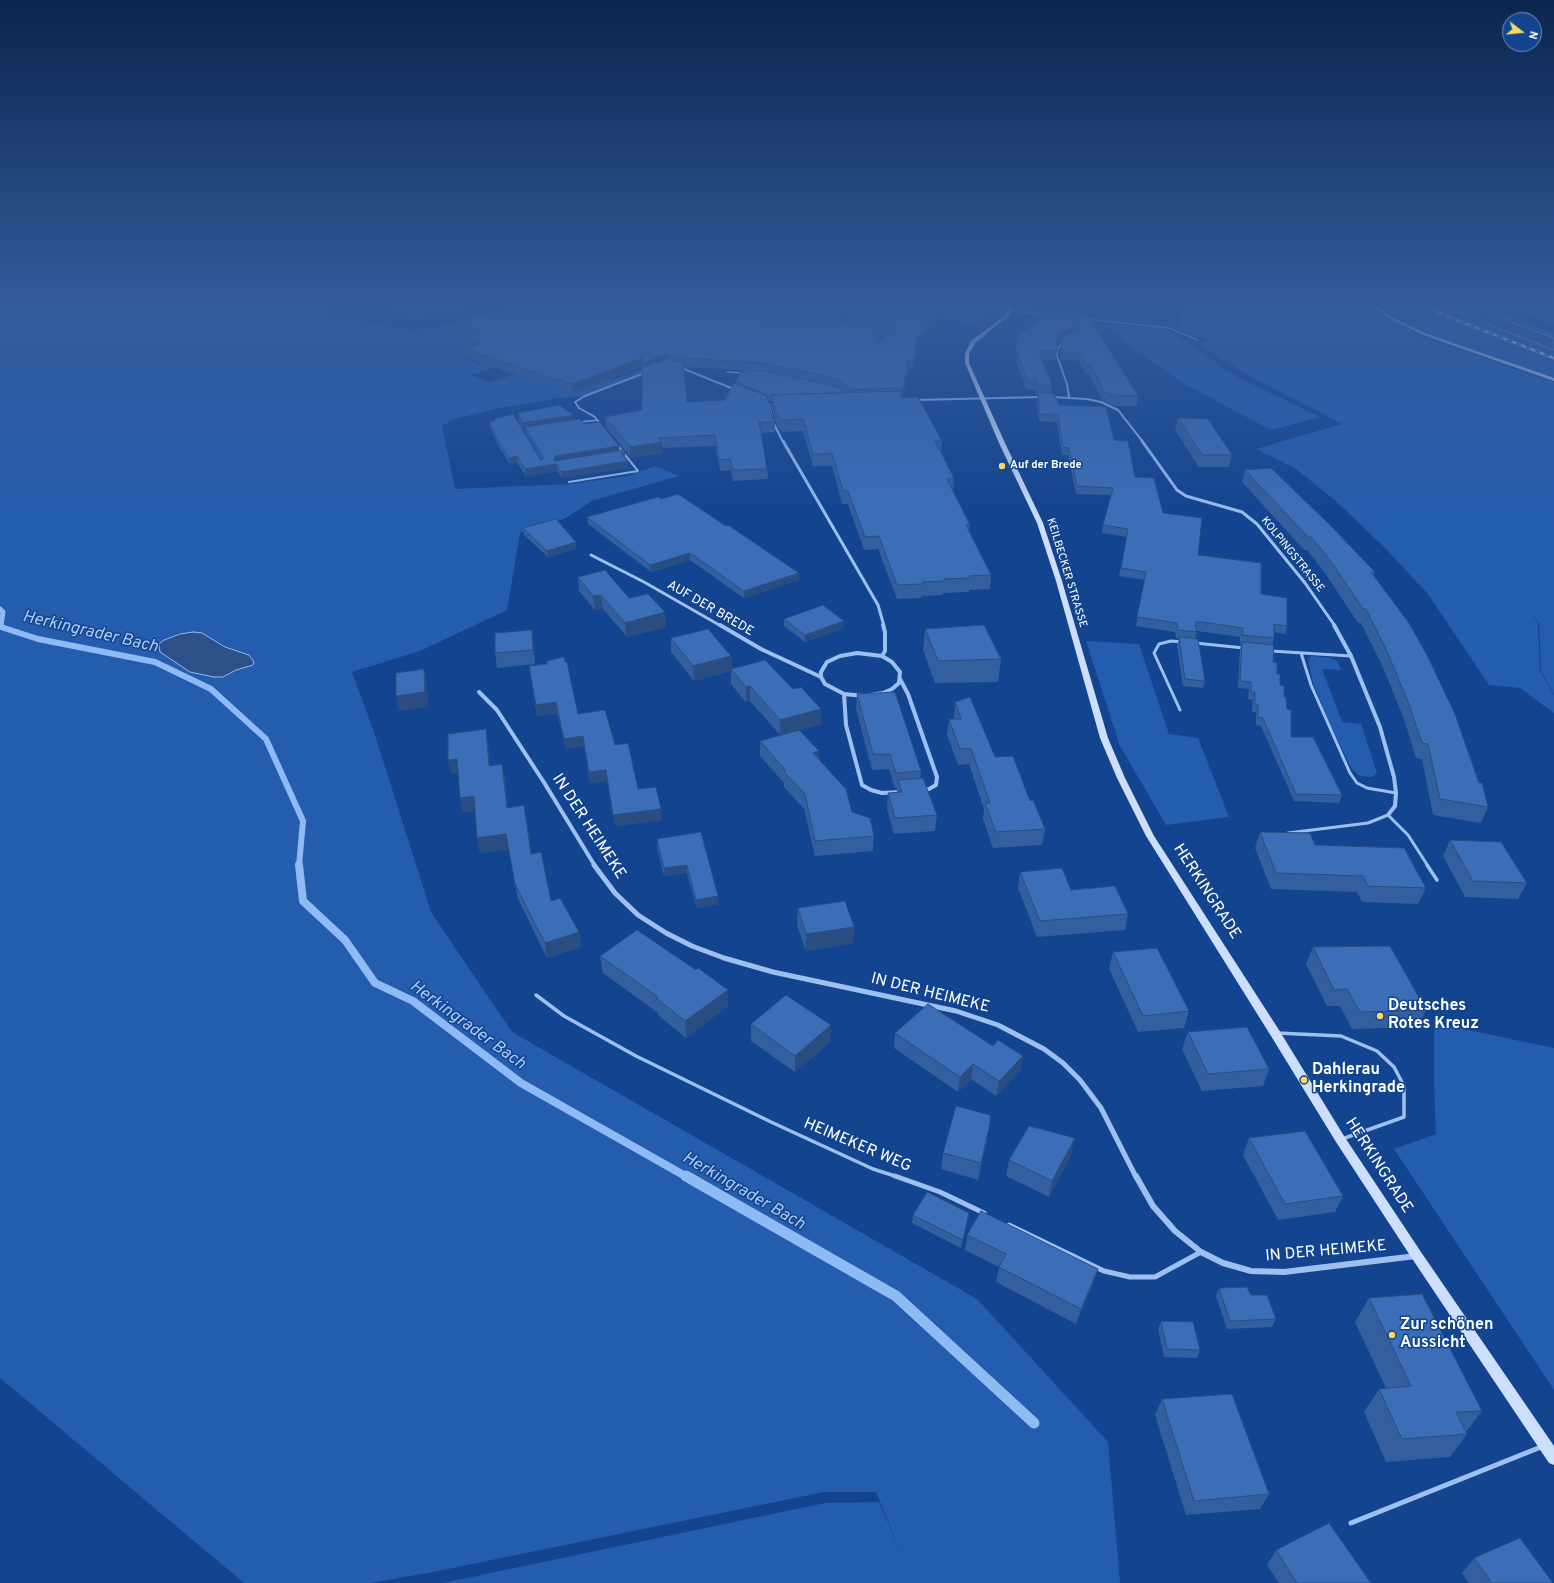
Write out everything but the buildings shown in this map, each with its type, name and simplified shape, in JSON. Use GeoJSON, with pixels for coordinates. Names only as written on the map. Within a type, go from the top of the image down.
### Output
{"type":"FeatureCollection","features":[{"type":"Feature","properties":{"kind":"main road","name":"KEILBECKER STRASSE"},"geometry":{"type":"LineString","coordinates":[[972,375],[1002,443],[1040,523],[1059,580],[1104,738]]}},
{"type":"Feature","properties":{"kind":"main road"},"geometry":{"type":"LineString","coordinates":[[1540,375],[1554,380]]}},
{"type":"Feature","properties":{"kind":"main road","name":"HERKINGRADE"},"geometry":{"type":"LineString","coordinates":[[1104,738],[1121,778],[1150,836],[1275,1033],[1340,1139],[1417,1256],[1554,1458]]}},
{"type":"Feature","properties":{"kind":"street"},"geometry":{"type":"LineString","coordinates":[[595,417],[579,408],[575,402],[585,396],[639,375]]}},
{"type":"Feature","properties":{"kind":"street"},"geometry":{"type":"LineString","coordinates":[[700,375],[741,393]]}},
{"type":"Feature","properties":{"kind":"street"},"geometry":{"type":"LineString","coordinates":[[1064,375],[1069,397]]}},
{"type":"Feature","properties":{"kind":"street"},"geometry":{"type":"LineString","coordinates":[[915,400],[982,397],[1043,397]]}},
{"type":"Feature","properties":{"kind":"street","name":"KOLPINGSTRASSE"},"geometry":{"type":"LineString","coordinates":[[1049,397],[1087,399],[1112,406],[1122,413],[1181,494],[1236,510],[1257,524],[1274,544],[1331,619],[1351,656],[1380,727],[1394,777],[1396,793],[1395,806],[1388,815]]}},
{"type":"Feature","properties":{"kind":"street"},"geometry":{"type":"LineString","coordinates":[[764,402],[770,404],[773,422],[782,440],[878,605],[885,632],[885,650],[882,656]]}},
{"type":"Feature","properties":{"kind":"street","name":"AUF DER BREDE"},"geometry":{"type":"LineString","coordinates":[[591,555],[644,582],[761,649],[821,677],[829,687],[844,694],[864,696],[883,694],[896,686],[900,679]]}},
{"type":"Feature","properties":{"kind":"street"},"geometry":{"type":"LineString","coordinates":[[821,677],[823,667],[827,662],[840,656],[857,653],[882,656],[892,662],[898,669],[900,679],[908,694],[938,777],[936,785],[929,789],[922,790]]}},
{"type":"Feature","properties":{"kind":"street","name":"IN DER HEIMEKE"},"geometry":{"type":"LineString","coordinates":[[478,692],[498,710],[597,870],[615,893],[638,915],[666,933],[685,943],[724,958],[773,972],[956,1011],[998,1025],[1044,1049],[1064,1064],[1080,1080],[1101,1108],[1139,1183],[1153,1206],[1174,1231],[1201,1252],[1223,1263],[1251,1271],[1284,1272],[1417,1256]]}},
{"type":"Feature","properties":{"kind":"street"},"geometry":{"type":"LineString","coordinates":[[844,694],[846,725],[862,785],[882,794],[906,792]]}},
{"type":"Feature","properties":{"kind":"lane"},"geometry":{"type":"LineString","coordinates":[[595,417],[602,426]]}},
{"type":"Feature","properties":{"kind":"lane"},"geometry":{"type":"LineString","coordinates":[[575,423],[598,420]]}},
{"type":"Feature","properties":{"kind":"lane"},"geometry":{"type":"LineString","coordinates":[[569,482],[638,471],[615,443]]}},
{"type":"Feature","properties":{"kind":"lane"},"geometry":{"type":"LineString","coordinates":[[617,455],[624,454]]}},
{"type":"Feature","properties":{"kind":"lane"},"geometry":{"type":"LineString","coordinates":[[1180,710],[1156,659],[1154,649],[1159,644],[1164,642],[1186,642]]}},
{"type":"Feature","properties":{"kind":"lane"},"geometry":{"type":"LineString","coordinates":[[1194,643],[1247,648]]}},
{"type":"Feature","properties":{"kind":"lane"},"geometry":{"type":"LineString","coordinates":[[1270,650],[1351,656]]}},
{"type":"Feature","properties":{"kind":"lane"},"geometry":{"type":"LineString","coordinates":[[1301,653],[1311,685],[1350,773],[1357,783],[1367,788],[1396,793]]}},
{"type":"Feature","properties":{"kind":"lane"},"geometry":{"type":"LineString","coordinates":[[1287,834],[1368,823],[1388,815],[1408,835],[1437,880]]}},
{"type":"Feature","properties":{"kind":"lane","name":"HEIMEKER WEG"},"geometry":{"type":"LineString","coordinates":[[536,995],[564,1016],[636,1056],[771,1122],[872,1170],[940,1192],[990,1216]]}},
{"type":"Feature","properties":{"kind":"lane"},"geometry":{"type":"LineString","coordinates":[[1275,1033],[1341,1036],[1377,1051],[1394,1067],[1404,1086],[1404,1117],[1340,1139]]}},
{"type":"Feature","properties":{"kind":"lane"},"geometry":{"type":"LineString","coordinates":[[1004,1223],[1104,1271],[1130,1277],[1155,1277],[1201,1252]]}},
{"type":"Feature","properties":{"kind":"lane"},"geometry":{"type":"LineString","coordinates":[[1351,1523],[1545,1446]]}},
{"type":"Feature","properties":{"kind":"shaded area"},"geometry":{"type":"Polygon","coordinates":[[[0,375],[471,375],[489,383],[513,375],[597,375],[613,380],[627,375],[639,375],[585,396],[559,398],[495,409],[454,419],[442,426],[455,489],[570,484],[627,476],[656,466],[679,476],[594,500],[564,519],[520,533],[507,610],[420,651],[352,672],[374,732],[431,912],[512,1032],[977,1299],[1108,1442],[1120,1583],[443,1583],[825,1503],[879,1502],[904,1559],[876,1492],[824,1492],[433,1572],[370,1583],[244,1583],[0,1378],[0,375]]]}},
{"type":"Feature","properties":{"kind":"shaded area"},"geometry":{"type":"Polygon","coordinates":[[[1171,375],[1234,375],[1320,417],[1271,430],[1181,382],[1171,375]]]}},
{"type":"Feature","properties":{"kind":"shaded area"},"geometry":{"type":"Polygon","coordinates":[[[1247,375],[1533,375],[1554,382],[1554,694],[1541,671],[1539,623],[1529,610],[1538,623],[1540,671],[1554,695],[1554,713],[1520,688],[1489,685],[1428,594],[1386,549],[1337,502],[1295,468],[1256,449],[1342,424],[1247,375]]]}},
{"type":"Feature","properties":{"kind":"shaded area"},"geometry":{"type":"Polygon","coordinates":[[[1543,375],[1554,375],[1554,379],[1543,375]]]}},
{"type":"Feature","properties":{"kind":"shaded area"},"geometry":{"type":"Polygon","coordinates":[[[193,632],[202,633],[225,647],[249,655],[254,662],[253,665],[236,670],[223,677],[214,677],[190,672],[160,652],[159,644],[164,640],[180,634],[193,632]]]}},
{"type":"Feature","properties":{"kind":"shaded area"},"geometry":{"type":"Polygon","coordinates":[[[1086,641],[1139,644],[1169,734],[1198,738],[1229,817],[1166,825],[1120,746],[1086,641]]]}},
{"type":"Feature","properties":{"kind":"shaded area"},"geometry":{"type":"Polygon","coordinates":[[[1311,656],[1330,658],[1337,661],[1341,670],[1322,669],[1342,722],[1361,724],[1377,773],[1372,777],[1360,776],[1352,769],[1331,727],[1313,683],[1308,659],[1311,656]]]}},
{"type":"Feature","properties":{"kind":"shaded area"},"geometry":{"type":"Polygon","coordinates":[[[1434,1023],[1554,1048],[1554,1390],[1394,1149],[1436,1134],[1434,1023]]]}},
{"type":"Feature","properties":{"kind":"waterway","name":"Herkingrader Bach"},"geometry":{"type":"LineString","coordinates":[[0,609],[3,612],[1,626]]}},
{"type":"Feature","properties":{"kind":"waterway","name":"Herkingrader Bach"},"geometry":{"type":"LineString","coordinates":[[1,626],[38,639],[155,662],[211,689],[266,739],[303,821],[299,865]]}},
{"type":"Feature","properties":{"kind":"waterway","name":"Herkingrader Bach"},"geometry":{"type":"LineString","coordinates":[[299,865],[303,901],[345,940],[375,983],[413,1001],[521,1083],[687,1177]]}},
{"type":"Feature","properties":{"kind":"waterway","name":"Herkingrader Bach"},"geometry":{"type":"LineString","coordinates":[[686,1176],[896,1296],[1034,1423]]}},
{"type":"Feature","properties":{"kind":"place","name":"Auf der Brede"},"geometry":{"type":"Point","coordinates":[1002,466]}},
{"type":"Feature","properties":{"kind":"place","name":"Deutsches Rotes Kreuz"},"geometry":{"type":"Point","coordinates":[1380,1016]}},
{"type":"Feature","properties":{"kind":"place","name":"Dahlerau Herkingrade"},"geometry":{"type":"Point","coordinates":[1304,1080]}},
{"type":"Feature","properties":{"kind":"place","name":"Zur schönen Aussicht"},"geometry":{"type":"Point","coordinates":[1392,1335]}}]}
